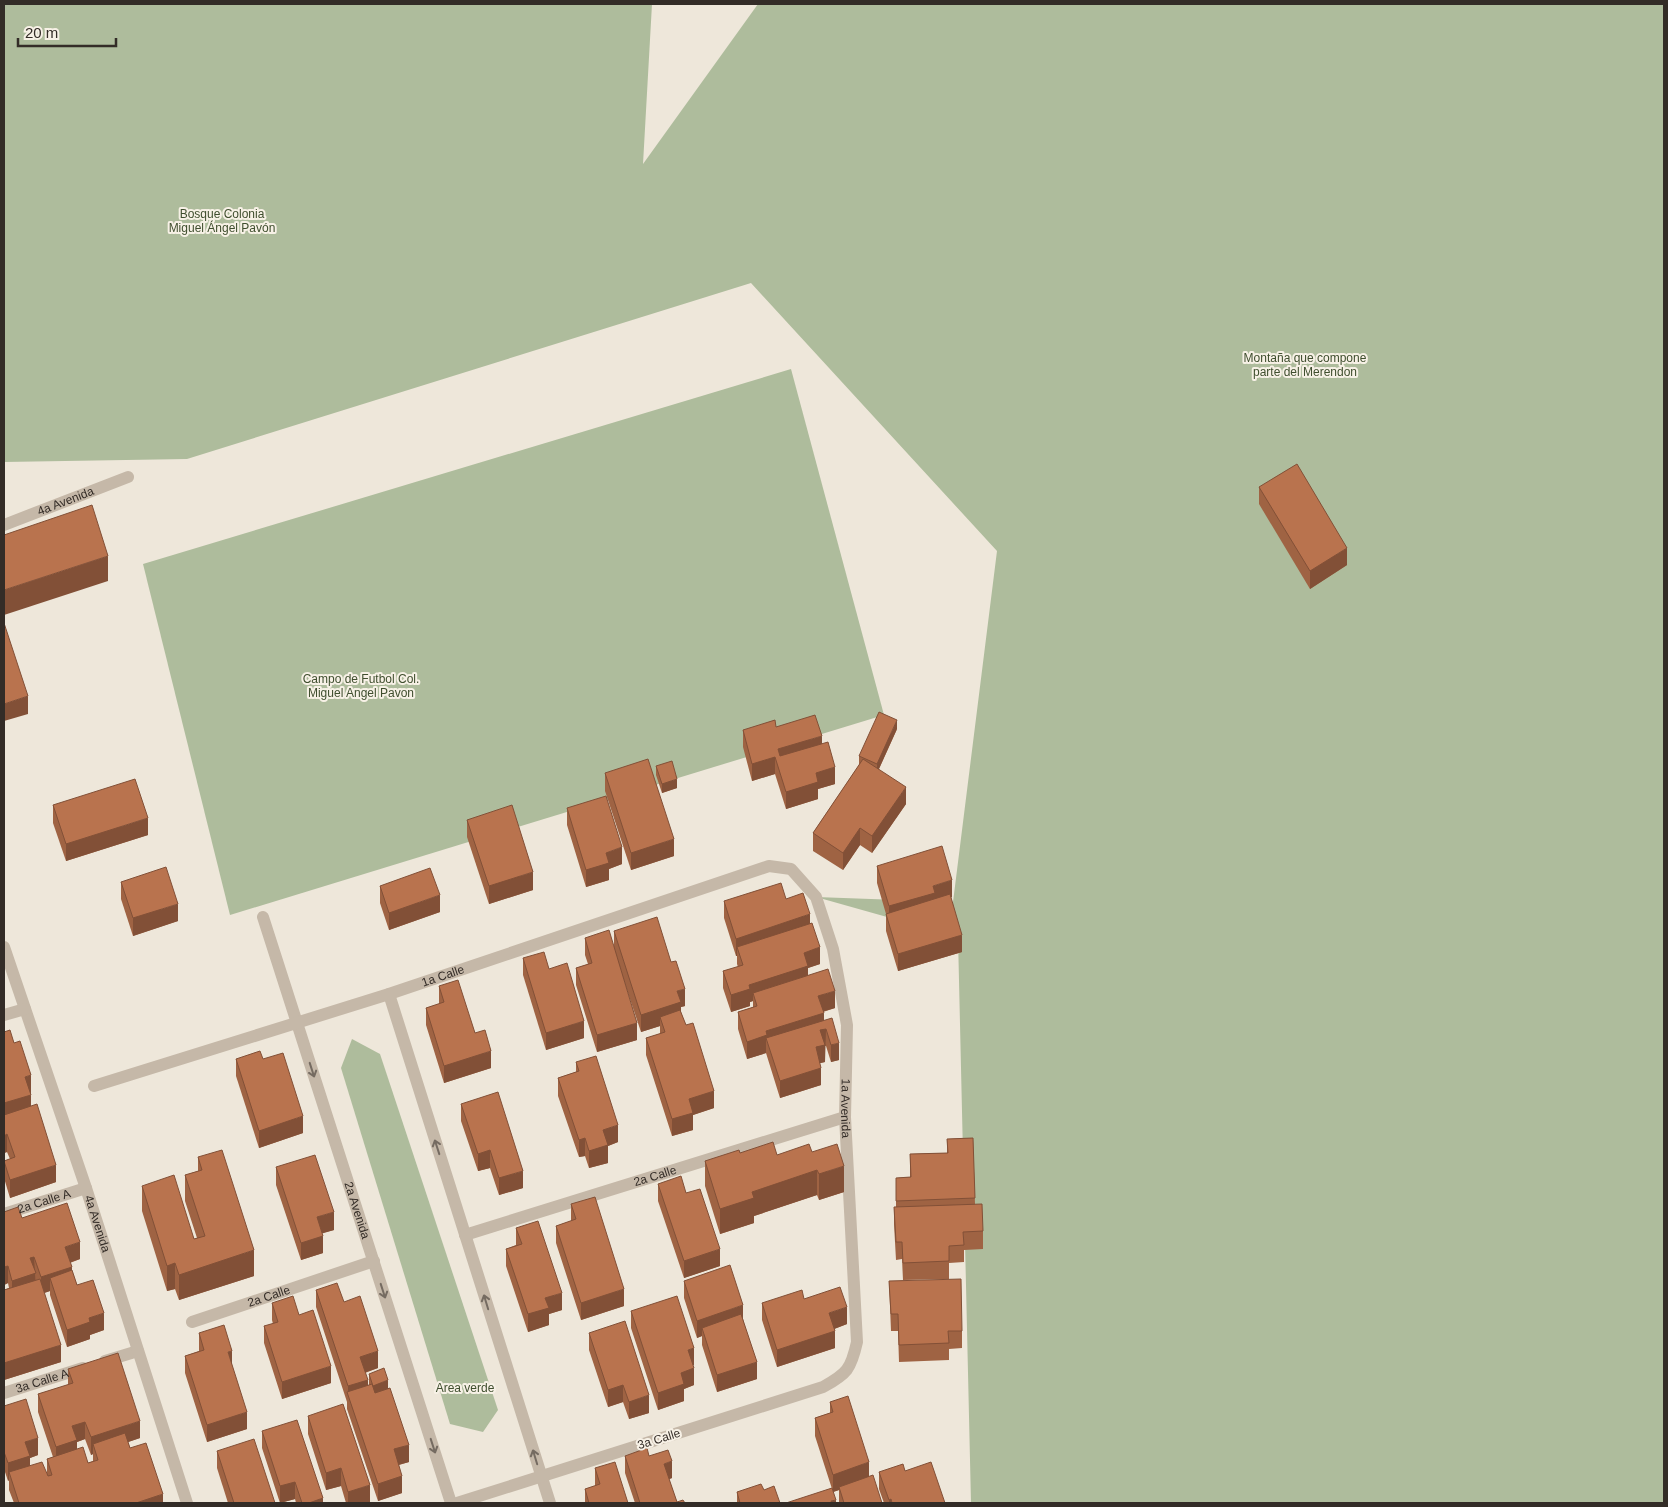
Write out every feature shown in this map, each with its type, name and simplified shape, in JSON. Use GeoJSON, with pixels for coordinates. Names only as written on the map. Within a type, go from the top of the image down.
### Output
{"type":"FeatureCollection","features":[{"type":"Feature","properties":{"kind":"street","name":"4a Avenida"},"geometry":{"type":"LineString","coordinates":[[4,525],[128,477]]}},
{"type":"Feature","properties":{"kind":"street","name":"1a Calle"},"geometry":{"type":"LineString","coordinates":[[94,1086],[389,994],[769,866],[791,869]]}},
{"type":"Feature","properties":{"kind":"street","name":"1a Avenida"},"geometry":{"type":"LineString","coordinates":[[791,869],[816,896],[833,949],[847,1025],[845,1117],[857,1342],[853,1361]]}},
{"type":"Feature","properties":{"kind":"street","name":"2a Avenida"},"geometry":{"type":"LineString","coordinates":[[263,917],[451,1503]]}},
{"type":"Feature","properties":{"kind":"street","name":"4a Avenida"},"geometry":{"type":"LineString","coordinates":[[4,947],[86,1188],[187,1503]]}},
{"type":"Feature","properties":{"kind":"street"},"geometry":{"type":"LineString","coordinates":[[389,994],[550,1503]]}},
{"type":"Feature","properties":{"kind":"street"},"geometry":{"type":"LineString","coordinates":[[4,1015],[25,1009]]}},
{"type":"Feature","properties":{"kind":"street","name":"2a Calle"},"geometry":{"type":"LineString","coordinates":[[465,1235],[845,1117]]}},
{"type":"Feature","properties":{"kind":"street","name":"2a Calle A"},"geometry":{"type":"LineString","coordinates":[[4,1214],[86,1188]]}},
{"type":"Feature","properties":{"kind":"street","name":"2a Calle"},"geometry":{"type":"LineString","coordinates":[[192,1322],[374,1261]]}},
{"type":"Feature","properties":{"kind":"street","name":"3a Calle A"},"geometry":{"type":"LineString","coordinates":[[4,1393],[138,1351]]}},
{"type":"Feature","properties":{"kind":"street","name":"3a Calle"},"geometry":{"type":"LineString","coordinates":[[457,1503],[823,1388],[842,1377],[853,1361]]}},
{"type":"Feature","properties":{"kind":"green space","name":"Montaña que compone parte del Merendon"},"geometry":{"type":"Polygon","coordinates":[[[4,4],[652,4],[643,164],[758,4],[1664,4],[1664,1503],[971,1503],[958,937],[816,897],[953,902],[997,551],[751,283],[187,459],[4,462],[4,4]]]}},
{"type":"Feature","properties":{"kind":"green space","name":"Campo de Futbol Col. Miguel Angel Pavon"},"geometry":{"type":"Polygon","coordinates":[[[791,369],[884,715],[230,915],[143,564],[791,369]]]}},
{"type":"Feature","properties":{"kind":"green space","name":"Area verde"},"geometry":{"type":"Polygon","coordinates":[[[352,1039],[380,1054],[498,1410],[483,1432],[450,1424],[341,1068],[352,1039]]]}},
{"type":"Feature","properties":{"kind":"building"},"geometry":{"type":"Polygon","coordinates":[[[1297,464],[1347,548],[1310,571],[1259,487],[1297,464]]]}},
{"type":"Feature","properties":{"kind":"building"},"geometry":{"type":"Polygon","coordinates":[[[92,505],[108,556],[4,590],[4,535],[92,505]]]}},
{"type":"Feature","properties":{"kind":"building"},"geometry":{"type":"Polygon","coordinates":[[[4,623],[28,696],[4,704],[4,623]]]}},
{"type":"Feature","properties":{"kind":"building"},"geometry":{"type":"Polygon","coordinates":[[[879,712],[897,720],[877,764],[859,756],[879,712]]]}},
{"type":"Feature","properties":{"kind":"building"},"geometry":{"type":"Polygon","coordinates":[[[815,715],[822,736],[778,749],[780,756],[828,742],[835,767],[816,773],[818,782],[786,792],[775,757],[752,764],[743,730],[775,720],[776,727],[815,715]]]}},
{"type":"Feature","properties":{"kind":"building"},"geometry":{"type":"Polygon","coordinates":[[[648,759],[674,839],[631,853],[605,773],[648,759]]]}},
{"type":"Feature","properties":{"kind":"building"},"geometry":{"type":"Polygon","coordinates":[[[863,759],[906,787],[872,836],[860,828],[843,853],[813,833],[863,759]]]}},
{"type":"Feature","properties":{"kind":"building"},"geometry":{"type":"Polygon","coordinates":[[[672,761],[677,779],[662,784],[656,766],[672,761]]]}},
{"type":"Feature","properties":{"kind":"building"},"geometry":{"type":"Polygon","coordinates":[[[135,779],[148,818],[66,844],[53,805],[135,779]]]}},
{"type":"Feature","properties":{"kind":"building"},"geometry":{"type":"Polygon","coordinates":[[[606,796],[622,847],[606,853],[609,863],[586,870],[567,808],[606,796]]]}},
{"type":"Feature","properties":{"kind":"building"},"geometry":{"type":"Polygon","coordinates":[[[512,805],[533,872],[489,886],[467,820],[512,805]]]}},
{"type":"Feature","properties":{"kind":"building"},"geometry":{"type":"Polygon","coordinates":[[[942,846],[952,880],[933,886],[935,893],[889,906],[877,866],[942,846]]]}},
{"type":"Feature","properties":{"kind":"building"},"geometry":{"type":"Polygon","coordinates":[[[166,867],[178,904],[133,918],[121,882],[166,867]]]}},
{"type":"Feature","properties":{"kind":"building"},"geometry":{"type":"Polygon","coordinates":[[[430,868],[440,895],[389,913],[380,886],[430,868]]]}},
{"type":"Feature","properties":{"kind":"building"},"geometry":{"type":"Polygon","coordinates":[[[781,883],[786,899],[803,893],[810,914],[736,939],[724,901],[781,883]]]}},
{"type":"Feature","properties":{"kind":"building"},"geometry":{"type":"Polygon","coordinates":[[[950,894],[962,935],[898,954],[886,914],[950,894]]]}},
{"type":"Feature","properties":{"kind":"building"},"geometry":{"type":"Polygon","coordinates":[[[657,917],[671,962],[676,961],[685,989],[677,991],[681,1002],[641,1015],[614,931],[657,917]]]}},
{"type":"Feature","properties":{"kind":"building"},"geometry":{"type":"Polygon","coordinates":[[[812,923],[820,947],[804,953],[808,966],[749,985],[750,989],[731,995],[723,971],[743,965],[737,947],[812,923]]]}},
{"type":"Feature","properties":{"kind":"building"},"geometry":{"type":"Polygon","coordinates":[[[609,930],[637,1023],[597,1035],[576,968],[592,963],[585,938],[609,930]]]}},
{"type":"Feature","properties":{"kind":"building"},"geometry":{"type":"Polygon","coordinates":[[[544,952],[549,969],[567,963],[584,1021],[546,1033],[523,958],[544,952]]]}},
{"type":"Feature","properties":{"kind":"building"},"geometry":{"type":"Polygon","coordinates":[[[828,969],[835,991],[818,996],[824,1013],[766,1031],[767,1035],[747,1042],[738,1012],[757,1006],[753,993],[828,969]]]}},
{"type":"Feature","properties":{"kind":"building"},"geometry":{"type":"Polygon","coordinates":[[[458,980],[475,1033],[485,1030],[491,1051],[444,1066],[426,1008],[444,1002],[439,986],[458,980]]]}},
{"type":"Feature","properties":{"kind":"building"},"geometry":{"type":"Polygon","coordinates":[[[680,1010],[686,1025],[693,1023],[714,1091],[689,1099],[693,1113],[672,1119],[646,1038],[665,1032],[660,1017],[680,1010]]]}},
{"type":"Feature","properties":{"kind":"building"},"geometry":{"type":"Polygon","coordinates":[[[832,1018],[839,1043],[831,1045],[826,1029],[820,1030],[825,1045],[816,1047],[821,1068],[780,1081],[766,1038],[832,1018]]]}},
{"type":"Feature","properties":{"kind":"building"},"geometry":{"type":"Polygon","coordinates":[[[10,1030],[14,1043],[20,1041],[31,1075],[25,1077],[31,1095],[4,1103],[4,1032],[10,1030]]]}},
{"type":"Feature","properties":{"kind":"building"},"geometry":{"type":"Polygon","coordinates":[[[260,1051],[263,1059],[283,1053],[303,1116],[259,1131],[236,1059],[260,1051]]]}},
{"type":"Feature","properties":{"kind":"building"},"geometry":{"type":"Polygon","coordinates":[[[596,1056],[618,1125],[603,1130],[608,1145],[589,1151],[585,1138],[579,1140],[558,1078],[579,1071],[576,1062],[596,1056]]]}},
{"type":"Feature","properties":{"kind":"building"},"geometry":{"type":"Polygon","coordinates":[[[498,1092],[523,1171],[499,1178],[490,1150],[478,1154],[461,1104],[498,1092]]]}},
{"type":"Feature","properties":{"kind":"building"},"geometry":{"type":"Polygon","coordinates":[[[37,1104],[56,1165],[10,1180],[4,1161],[15,1157],[7,1134],[4,1136],[4,1115],[37,1104]]]}},
{"type":"Feature","properties":{"kind":"building"},"geometry":{"type":"Polygon","coordinates":[[[973,1138],[975,1198],[896,1201],[896,1178],[911,1177],[910,1154],[948,1153],[947,1139],[973,1138]]]}},
{"type":"Feature","properties":{"kind":"building"},"geometry":{"type":"Polygon","coordinates":[[[773,1142],[777,1155],[809,1144],[812,1152],[837,1144],[844,1166],[819,1174],[817,1170],[752,1192],[754,1198],[720,1209],[705,1161],[739,1150],[740,1153],[773,1142]]]}},
{"type":"Feature","properties":{"kind":"building"},"geometry":{"type":"Polygon","coordinates":[[[222,1150],[254,1250],[179,1275],[175,1263],[167,1266],[142,1186],[174,1175],[194,1239],[205,1236],[185,1175],[202,1170],[198,1157],[222,1150]]]}},
{"type":"Feature","properties":{"kind":"building"},"geometry":{"type":"Polygon","coordinates":[[[315,1155],[334,1212],[317,1217],[323,1236],[301,1243],[276,1167],[315,1155]]]}},
{"type":"Feature","properties":{"kind":"building"},"geometry":{"type":"Polygon","coordinates":[[[681,1176],[686,1193],[700,1189],[720,1249],[684,1261],[658,1184],[681,1176]]]}},
{"type":"Feature","properties":{"kind":"building"},"geometry":{"type":"Polygon","coordinates":[[[595,1197],[624,1289],[581,1303],[556,1226],[576,1219],[571,1204],[595,1197]]]}},
{"type":"Feature","properties":{"kind":"building"},"geometry":{"type":"Polygon","coordinates":[[[67,1203],[80,1242],[65,1247],[72,1267],[41,1277],[34,1257],[30,1258],[36,1273],[12,1281],[8,1266],[4,1267],[4,1212],[18,1207],[22,1218],[67,1203]]]}},
{"type":"Feature","properties":{"kind":"building"},"geometry":{"type":"Polygon","coordinates":[[[982,1204],[983,1231],[963,1232],[964,1245],[949,1246],[949,1261],[903,1263],[902,1242],[896,1242],[894,1207],[982,1204]]]}},
{"type":"Feature","properties":{"kind":"building"},"geometry":{"type":"Polygon","coordinates":[[[538,1221],[562,1293],[545,1298],[549,1308],[528,1314],[506,1249],[522,1244],[516,1228],[538,1221]]]}},
{"type":"Feature","properties":{"kind":"building"},"geometry":{"type":"Polygon","coordinates":[[[730,1265],[743,1305],[697,1321],[684,1281],[730,1265]]]}},
{"type":"Feature","properties":{"kind":"building"},"geometry":{"type":"Polygon","coordinates":[[[72,1270],[77,1285],[93,1280],[104,1313],[89,1318],[90,1322],[67,1330],[50,1278],[72,1270]]]}},
{"type":"Feature","properties":{"kind":"building"},"geometry":{"type":"Polygon","coordinates":[[[40,1279],[61,1345],[4,1363],[4,1290],[40,1279]]]}},
{"type":"Feature","properties":{"kind":"building"},"geometry":{"type":"Polygon","coordinates":[[[961,1279],[962,1331],[948,1331],[949,1343],[899,1345],[898,1314],[891,1314],[889,1281],[961,1279]]]}},
{"type":"Feature","properties":{"kind":"building"},"geometry":{"type":"Polygon","coordinates":[[[337,1283],[344,1302],[360,1296],[378,1351],[360,1357],[368,1380],[348,1386],[316,1290],[337,1283]]]}},
{"type":"Feature","properties":{"kind":"building"},"geometry":{"type":"Polygon","coordinates":[[[840,1287],[847,1307],[829,1313],[835,1331],[777,1350],[762,1303],[802,1290],[804,1299],[840,1287]]]}},
{"type":"Feature","properties":{"kind":"building"},"geometry":{"type":"Polygon","coordinates":[[[293,1296],[299,1315],[313,1310],[331,1366],[282,1382],[264,1326],[278,1322],[272,1303],[293,1296]]]}},
{"type":"Feature","properties":{"kind":"building"},"geometry":{"type":"Polygon","coordinates":[[[677,1296],[694,1348],[688,1350],[694,1368],[681,1373],[684,1384],[658,1393],[631,1311],[677,1296]]]}},
{"type":"Feature","properties":{"kind":"building"},"geometry":{"type":"Polygon","coordinates":[[[741,1314],[757,1362],[717,1375],[702,1328],[741,1314]]]}},
{"type":"Feature","properties":{"kind":"building"},"geometry":{"type":"Polygon","coordinates":[[[625,1321],[649,1395],[629,1402],[623,1385],[608,1390],[589,1333],[625,1321]]]}},
{"type":"Feature","properties":{"kind":"building"},"geometry":{"type":"Polygon","coordinates":[[[224,1325],[232,1351],[228,1352],[247,1412],[207,1425],[185,1356],[204,1350],[199,1333],[224,1325]]]}},
{"type":"Feature","properties":{"kind":"building"},"geometry":{"type":"Polygon","coordinates":[[[118,1353],[140,1421],[91,1437],[85,1422],[72,1426],[77,1440],[56,1447],[38,1394],[73,1383],[68,1369],[118,1353]]]}},
{"type":"Feature","properties":{"kind":"building"},"geometry":{"type":"Polygon","coordinates":[[[384,1368],[388,1380],[373,1386],[369,1374],[384,1368]]]}},
{"type":"Feature","properties":{"kind":"building"},"geometry":{"type":"Polygon","coordinates":[[[372,1384],[375,1393],[390,1388],[409,1445],[394,1449],[402,1476],[378,1484],[347,1392],[372,1384]]]}},
{"type":"Feature","properties":{"kind":"building"},"geometry":{"type":"Polygon","coordinates":[[[848,1396],[869,1462],[833,1475],[815,1418],[833,1412],[830,1402],[848,1396]]]}},
{"type":"Feature","properties":{"kind":"building"},"geometry":{"type":"Polygon","coordinates":[[[26,1399],[38,1438],[25,1442],[30,1456],[8,1463],[4,1452],[4,1406],[26,1399]]]}},
{"type":"Feature","properties":{"kind":"building"},"geometry":{"type":"Polygon","coordinates":[[[343,1404],[370,1485],[348,1492],[341,1468],[326,1473],[308,1416],[343,1404]]]}},
{"type":"Feature","properties":{"kind":"building"},"geometry":{"type":"Polygon","coordinates":[[[297,1420],[323,1498],[309,1503],[302,1503],[295,1482],[280,1486],[262,1431],[297,1420]]]}},
{"type":"Feature","properties":{"kind":"building"},"geometry":{"type":"Polygon","coordinates":[[[125,1433],[130,1448],[146,1443],[163,1494],[136,1503],[19,1503],[9,1472],[42,1462],[48,1476],[52,1475],[47,1459],[83,1447],[88,1463],[98,1460],[93,1444],[125,1433]]]}},
{"type":"Feature","properties":{"kind":"building"},"geometry":{"type":"Polygon","coordinates":[[[254,1439],[275,1503],[234,1503],[217,1451],[254,1439]]]}},
{"type":"Feature","properties":{"kind":"building"},"geometry":{"type":"Polygon","coordinates":[[[647,1448],[649,1456],[668,1450],[672,1461],[664,1464],[677,1502],[683,1500],[685,1503],[640,1503],[625,1456],[647,1448]]]}},
{"type":"Feature","properties":{"kind":"building"},"geometry":{"type":"Polygon","coordinates":[[[615,1462],[628,1503],[589,1503],[585,1489],[600,1484],[595,1468],[615,1462]]]}},
{"type":"Feature","properties":{"kind":"building"},"geometry":{"type":"Polygon","coordinates":[[[931,1462],[945,1503],[892,1503],[891,1499],[889,1500],[879,1472],[903,1464],[905,1471],[931,1462]]]}},
{"type":"Feature","properties":{"kind":"building"},"geometry":{"type":"Polygon","coordinates":[[[873,1475],[882,1503],[844,1503],[839,1487],[873,1475]]]}},
{"type":"Feature","properties":{"kind":"building"},"geometry":{"type":"Polygon","coordinates":[[[761,1484],[764,1490],[774,1486],[780,1503],[740,1503],[737,1492],[761,1484]]]}},
{"type":"Feature","properties":{"kind":"building"},"geometry":{"type":"Polygon","coordinates":[[[832,1488],[836,1500],[831,1501],[832,1503],[786,1503],[832,1488]]]}},
{"type":"Feature","properties":{"kind":"park label","name":"Bosque Colonia Miguel Ángel Pavón"},"geometry":{"type":"Point","coordinates":[222,221]}}]}
